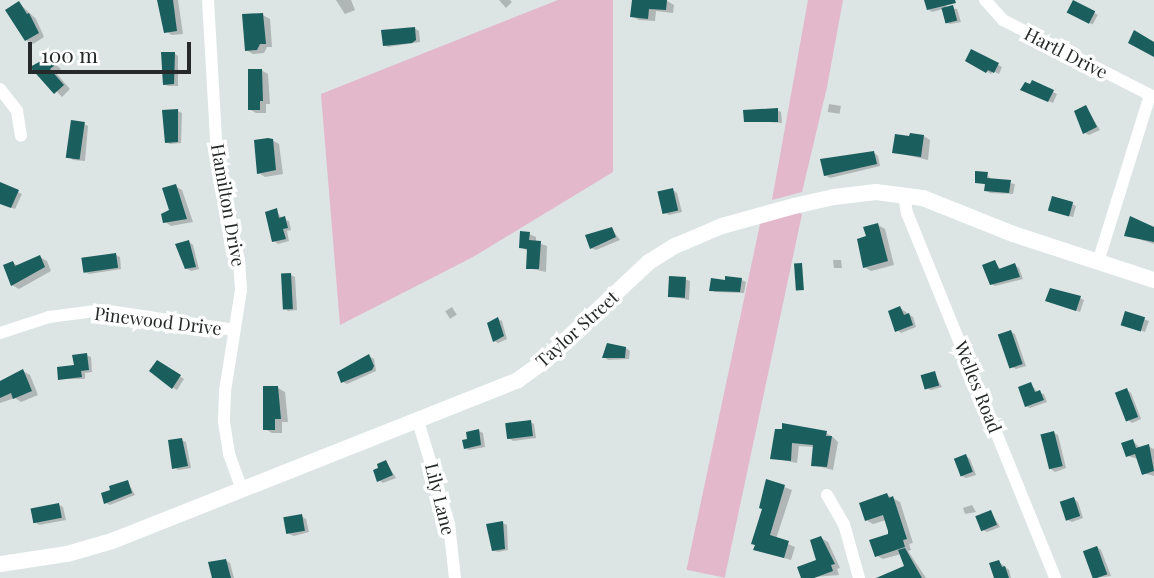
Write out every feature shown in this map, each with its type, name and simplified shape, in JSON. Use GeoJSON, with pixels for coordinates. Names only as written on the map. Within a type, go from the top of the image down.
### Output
{"type":"FeatureCollection","features":[{"type":"Feature","properties":{"kind":"street","name":"Hamilton Drive"},"geometry":{"type":"LineString","coordinates":[[208,0],[217,156],[239,260],[241,289],[225,391],[224,422],[229,454],[242,490]]}},
{"type":"Feature","properties":{"kind":"street","name":"Hartl Drive"},"geometry":{"type":"LineString","coordinates":[[985,0],[1003,20],[1152,96]]}},
{"type":"Feature","properties":{"kind":"street"},"geometry":{"type":"LineString","coordinates":[[0,89],[17,111],[21,135]]}},
{"type":"Feature","properties":{"kind":"street"},"geometry":{"type":"LineString","coordinates":[[1098,261],[1152,96]]}},
{"type":"Feature","properties":{"kind":"street","name":"Taylor Street"},"geometry":{"type":"LineString","coordinates":[[0,564],[67,554],[112,541],[518,380],[541,363],[649,262],[675,246],[722,226],[834,197],[876,192],[933,201],[1013,234],[1154,280]]}},
{"type":"Feature","properties":{"kind":"street","name":"Welles Road"},"geometry":{"type":"LineString","coordinates":[[904,195],[906,212],[1055,578]]}},
{"type":"Feature","properties":{"kind":"street","name":"Pinewood Drive"},"geometry":{"type":"LineString","coordinates":[[0,333],[49,317],[102,310],[235,330]]}},
{"type":"Feature","properties":{"kind":"street","name":"Lily Lane"},"geometry":{"type":"LineString","coordinates":[[418,421],[449,524],[455,578]]}},
{"type":"Feature","properties":{"kind":"street"},"geometry":{"type":"LineString","coordinates":[[827,495],[844,523],[859,578]]}},
{"type":"Feature","properties":{"kind":"shaded area"},"geometry":{"type":"Polygon","coordinates":[[[558,0],[613,0],[613,172],[473,257],[340,325],[321,94],[558,0]]]}},
{"type":"Feature","properties":{"kind":"shaded area"},"geometry":{"type":"Polygon","coordinates":[[[808,0],[843,0],[827,87],[802,192],[772,200],[808,0]]]}},
{"type":"Feature","properties":{"kind":"shaded area"},"geometry":{"type":"Polygon","coordinates":[[[764,206],[802,214],[725,578],[687,570],[764,206]]]}},
{"type":"Feature","properties":{"kind":"building"},"geometry":{"type":"Polygon","coordinates":[[[157,0],[173,0],[177,31],[164,33],[157,0]]]}},
{"type":"Feature","properties":{"kind":"building"},"geometry":{"type":"Polygon","coordinates":[[[632,0],[667,0],[666,10],[649,9],[648,19],[630,17],[632,0]]]}},
{"type":"Feature","properties":{"kind":"building"},"geometry":{"type":"Polygon","coordinates":[[[924,0],[955,0],[956,3],[927,10],[924,0]]]}},
{"type":"Feature","properties":{"kind":"building"},"geometry":{"type":"Polygon","coordinates":[[[1073,0],[1095,11],[1089,24],[1067,12],[1073,0]]]}},
{"type":"Feature","properties":{"kind":"building"},"geometry":{"type":"Polygon","coordinates":[[[19,1],[27,14],[29,13],[39,33],[25,41],[5,10],[19,1]]]}},
{"type":"Feature","properties":{"kind":"building"},"geometry":{"type":"Polygon","coordinates":[[[953,5],[957,20],[946,24],[941,8],[953,5]]]}},
{"type":"Feature","properties":{"kind":"building"},"geometry":{"type":"Polygon","coordinates":[[[263,13],[266,44],[260,44],[257,50],[245,51],[242,14],[263,13]]]}},
{"type":"Feature","properties":{"kind":"building"},"geometry":{"type":"Polygon","coordinates":[[[415,27],[416,40],[412,43],[383,46],[381,30],[415,27]]]}},
{"type":"Feature","properties":{"kind":"building"},"geometry":{"type":"Polygon","coordinates":[[[1134,30],[1154,42],[1154,57],[1128,43],[1134,30]]]}},
{"type":"Feature","properties":{"kind":"building"},"geometry":{"type":"Polygon","coordinates":[[[971,49],[999,63],[994,73],[988,70],[986,73],[965,61],[971,49]]]}},
{"type":"Feature","properties":{"kind":"building"},"geometry":{"type":"Polygon","coordinates":[[[161,52],[175,52],[174,84],[163,85],[161,52]]]}},
{"type":"Feature","properties":{"kind":"building"},"geometry":{"type":"Polygon","coordinates":[[[48,57],[55,65],[50,69],[64,85],[54,94],[30,67],[48,57]]]}},
{"type":"Feature","properties":{"kind":"building"},"geometry":{"type":"Polygon","coordinates":[[[248,69],[262,69],[263,101],[260,101],[260,110],[248,110],[248,69]]]}},
{"type":"Feature","properties":{"kind":"building"},"geometry":{"type":"Polygon","coordinates":[[[1032,80],[1054,90],[1048,102],[1020,90],[1025,82],[1030,84],[1032,80]]]}},
{"type":"Feature","properties":{"kind":"building"},"geometry":{"type":"Polygon","coordinates":[[[1086,105],[1097,127],[1083,134],[1074,111],[1086,105]]]}},
{"type":"Feature","properties":{"kind":"building"},"geometry":{"type":"Polygon","coordinates":[[[778,108],[778,122],[744,122],[743,110],[778,108]]]}},
{"type":"Feature","properties":{"kind":"building"},"geometry":{"type":"Polygon","coordinates":[[[178,109],[178,142],[165,143],[162,110],[178,109]]]}},
{"type":"Feature","properties":{"kind":"building"},"geometry":{"type":"Polygon","coordinates":[[[71,120],[85,122],[80,160],[66,158],[71,120]]]}},
{"type":"Feature","properties":{"kind":"building"},"geometry":{"type":"Polygon","coordinates":[[[910,133],[924,135],[921,157],[892,153],[895,134],[909,136],[910,133]]]}},
{"type":"Feature","properties":{"kind":"building"},"geometry":{"type":"Polygon","coordinates":[[[273,139],[276,170],[257,174],[254,140],[273,139]]]}},
{"type":"Feature","properties":{"kind":"building"},"geometry":{"type":"Polygon","coordinates":[[[874,151],[877,164],[824,176],[820,159],[874,151]]]}},
{"type":"Feature","properties":{"kind":"building"},"geometry":{"type":"Polygon","coordinates":[[[975,171],[988,172],[987,178],[1011,180],[1009,193],[984,191],[985,184],[975,183],[975,171]]]}},
{"type":"Feature","properties":{"kind":"building"},"geometry":{"type":"Polygon","coordinates":[[[0,182],[19,190],[11,208],[0,204],[0,182]]]}},
{"type":"Feature","properties":{"kind":"building"},"geometry":{"type":"Polygon","coordinates":[[[176,184],[187,219],[163,223],[161,214],[169,210],[162,188],[176,184]]]}},
{"type":"Feature","properties":{"kind":"building"},"geometry":{"type":"Polygon","coordinates":[[[673,188],[678,210],[663,214],[657,192],[673,188]]]}},
{"type":"Feature","properties":{"kind":"building"},"geometry":{"type":"Polygon","coordinates":[[[1052,196],[1073,202],[1069,216],[1048,210],[1052,196]]]}},
{"type":"Feature","properties":{"kind":"building"},"geometry":{"type":"Polygon","coordinates":[[[277,208],[279,218],[285,216],[288,228],[283,229],[286,239],[272,242],[265,212],[277,208]]]}},
{"type":"Feature","properties":{"kind":"building"},"geometry":{"type":"Polygon","coordinates":[[[1130,216],[1154,227],[1154,242],[1124,236],[1130,216]]]}},
{"type":"Feature","properties":{"kind":"building"},"geometry":{"type":"Polygon","coordinates":[[[878,223],[888,261],[863,268],[857,239],[866,236],[863,227],[878,223]]]}},
{"type":"Feature","properties":{"kind":"building"},"geometry":{"type":"Polygon","coordinates":[[[612,227],[616,237],[590,249],[585,235],[612,227]]]}},
{"type":"Feature","properties":{"kind":"building"},"geometry":{"type":"Polygon","coordinates":[[[520,231],[530,232],[529,240],[541,241],[539,269],[526,269],[527,249],[519,248],[520,231]]]}},
{"type":"Feature","properties":{"kind":"building"},"geometry":{"type":"Polygon","coordinates":[[[189,240],[196,267],[185,269],[175,244],[189,240]]]}},
{"type":"Feature","properties":{"kind":"building"},"geometry":{"type":"Polygon","coordinates":[[[116,253],[118,268],[83,273],[81,258],[116,253]]]}},
{"type":"Feature","properties":{"kind":"building"},"geometry":{"type":"Polygon","coordinates":[[[40,255],[45,267],[11,286],[3,265],[13,261],[15,266],[40,255]]]}},
{"type":"Feature","properties":{"kind":"building"},"geometry":{"type":"Polygon","coordinates":[[[995,260],[999,269],[1015,263],[1020,277],[990,285],[982,265],[995,260]]]}},
{"type":"Feature","properties":{"kind":"building"},"geometry":{"type":"Polygon","coordinates":[[[802,263],[804,290],[796,290],[794,264],[802,263]]]}},
{"type":"Feature","properties":{"kind":"building"},"geometry":{"type":"Polygon","coordinates":[[[291,273],[293,309],[283,309],[281,274],[291,273]]]}},
{"type":"Feature","properties":{"kind":"building"},"geometry":{"type":"Polygon","coordinates":[[[669,276],[686,277],[685,298],[668,297],[669,276]]]}},
{"type":"Feature","properties":{"kind":"building"},"geometry":{"type":"Polygon","coordinates":[[[725,276],[742,278],[740,292],[709,291],[711,278],[725,280],[725,276]]]}},
{"type":"Feature","properties":{"kind":"building"},"geometry":{"type":"Polygon","coordinates":[[[1050,288],[1081,296],[1076,311],[1045,301],[1050,288]]]}},
{"type":"Feature","properties":{"kind":"building"},"geometry":{"type":"Polygon","coordinates":[[[900,306],[904,315],[909,313],[913,325],[895,332],[888,311],[900,306]]]}},
{"type":"Feature","properties":{"kind":"building"},"geometry":{"type":"Polygon","coordinates":[[[1125,311],[1145,317],[1141,331],[1121,325],[1125,311]]]}},
{"type":"Feature","properties":{"kind":"building"},"geometry":{"type":"Polygon","coordinates":[[[498,317],[504,336],[493,342],[487,323],[498,317]]]}},
{"type":"Feature","properties":{"kind":"building"},"geometry":{"type":"Polygon","coordinates":[[[1011,330],[1023,364],[1009,369],[998,335],[1011,330]]]}},
{"type":"Feature","properties":{"kind":"building"},"geometry":{"type":"Polygon","coordinates":[[[607,343],[626,347],[625,358],[602,358],[607,343]]]}},
{"type":"Feature","properties":{"kind":"building"},"geometry":{"type":"Polygon","coordinates":[[[87,353],[89,370],[81,371],[82,377],[58,380],[57,367],[74,365],[72,355],[87,353]]]}},
{"type":"Feature","properties":{"kind":"building"},"geometry":{"type":"Polygon","coordinates":[[[369,354],[374,366],[372,370],[341,383],[337,372],[369,354]]]}},
{"type":"Feature","properties":{"kind":"building"},"geometry":{"type":"Polygon","coordinates":[[[157,360],[181,375],[172,389],[149,371],[157,360]]]}},
{"type":"Feature","properties":{"kind":"building"},"geometry":{"type":"Polygon","coordinates":[[[23,369],[32,391],[13,399],[11,393],[0,398],[0,381],[23,369]]]}},
{"type":"Feature","properties":{"kind":"building"},"geometry":{"type":"Polygon","coordinates":[[[935,371],[939,385],[925,390],[921,375],[935,371]]]}},
{"type":"Feature","properties":{"kind":"building"},"geometry":{"type":"Polygon","coordinates":[[[1031,382],[1035,392],[1040,390],[1044,400],[1025,407],[1018,387],[1031,382]]]}},
{"type":"Feature","properties":{"kind":"building"},"geometry":{"type":"Polygon","coordinates":[[[263,386],[278,386],[281,419],[275,419],[275,430],[263,430],[263,386]]]}},
{"type":"Feature","properties":{"kind":"building"},"geometry":{"type":"Polygon","coordinates":[[[1127,388],[1138,417],[1126,422],[1115,393],[1127,388]]]}},
{"type":"Feature","properties":{"kind":"building"},"geometry":{"type":"Polygon","coordinates":[[[531,420],[533,436],[507,439],[505,423],[531,420]]]}},
{"type":"Feature","properties":{"kind":"building"},"geometry":{"type":"Polygon","coordinates":[[[782,423],[827,431],[826,436],[832,436],[827,467],[811,466],[813,445],[792,443],[791,461],[770,459],[775,429],[782,429],[782,423]]]}},
{"type":"Feature","properties":{"kind":"building"},"geometry":{"type":"Polygon","coordinates":[[[479,429],[481,445],[464,449],[462,440],[467,439],[466,432],[479,429]]]}},
{"type":"Feature","properties":{"kind":"building"},"geometry":{"type":"Polygon","coordinates":[[[1054,431],[1063,466],[1049,469],[1040,434],[1054,431]]]}},
{"type":"Feature","properties":{"kind":"building"},"geometry":{"type":"Polygon","coordinates":[[[182,438],[188,466],[172,469],[168,440],[182,438]]]}},
{"type":"Feature","properties":{"kind":"building"},"geometry":{"type":"Polygon","coordinates":[[[1133,439],[1136,448],[1149,444],[1154,471],[1142,475],[1135,454],[1126,457],[1121,443],[1133,439]]]}},
{"type":"Feature","properties":{"kind":"building"},"geometry":{"type":"Polygon","coordinates":[[[966,454],[973,472],[961,476],[954,459],[966,454]]]}},
{"type":"Feature","properties":{"kind":"building"},"geometry":{"type":"Polygon","coordinates":[[[386,460],[393,475],[377,482],[373,470],[378,468],[377,464],[386,460]]]}},
{"type":"Feature","properties":{"kind":"building"},"geometry":{"type":"Polygon","coordinates":[[[766,479],[785,485],[770,535],[789,541],[784,558],[753,550],[755,545],[751,544],[762,509],[759,508],[766,479]]]}},
{"type":"Feature","properties":{"kind":"building"},"geometry":{"type":"Polygon","coordinates":[[[128,480],[132,493],[104,504],[101,493],[110,490],[109,486],[128,480]]]}},
{"type":"Feature","properties":{"kind":"building"},"geometry":{"type":"Polygon","coordinates":[[[887,493],[889,498],[893,496],[907,539],[903,540],[905,547],[875,557],[869,540],[888,534],[888,531],[883,515],[865,521],[859,503],[887,493]]]}},
{"type":"Feature","properties":{"kind":"building"},"geometry":{"type":"Polygon","coordinates":[[[1074,497],[1080,516],[1066,521],[1060,502],[1074,497]]]}},
{"type":"Feature","properties":{"kind":"building"},"geometry":{"type":"Polygon","coordinates":[[[59,503],[62,518],[33,523],[31,509],[59,503]]]}},
{"type":"Feature","properties":{"kind":"building"},"geometry":{"type":"Polygon","coordinates":[[[991,510],[997,525],[981,531],[975,516],[991,510]]]}},
{"type":"Feature","properties":{"kind":"building"},"geometry":{"type":"Polygon","coordinates":[[[302,514],[305,531],[286,534],[283,517],[302,514]]]}},
{"type":"Feature","properties":{"kind":"building"},"geometry":{"type":"Polygon","coordinates":[[[503,521],[505,549],[492,551],[486,524],[503,521]]]}},
{"type":"Feature","properties":{"kind":"building"},"geometry":{"type":"Polygon","coordinates":[[[821,536],[835,564],[831,565],[833,571],[814,578],[801,578],[797,567],[816,560],[810,540],[821,536]]]}},
{"type":"Feature","properties":{"kind":"building"},"geometry":{"type":"Polygon","coordinates":[[[1097,546],[1107,574],[1093,578],[1083,551],[1097,546]]]}},
{"type":"Feature","properties":{"kind":"building"},"geometry":{"type":"Polygon","coordinates":[[[905,548],[922,578],[876,578],[904,566],[898,550],[905,548]]]}},
{"type":"Feature","properties":{"kind":"building"},"geometry":{"type":"Polygon","coordinates":[[[226,559],[231,578],[212,578],[208,562],[226,559]]]}},
{"type":"Feature","properties":{"kind":"building"},"geometry":{"type":"Polygon","coordinates":[[[999,560],[1002,567],[1005,566],[1009,578],[994,578],[989,563],[999,560]]]}}]}
